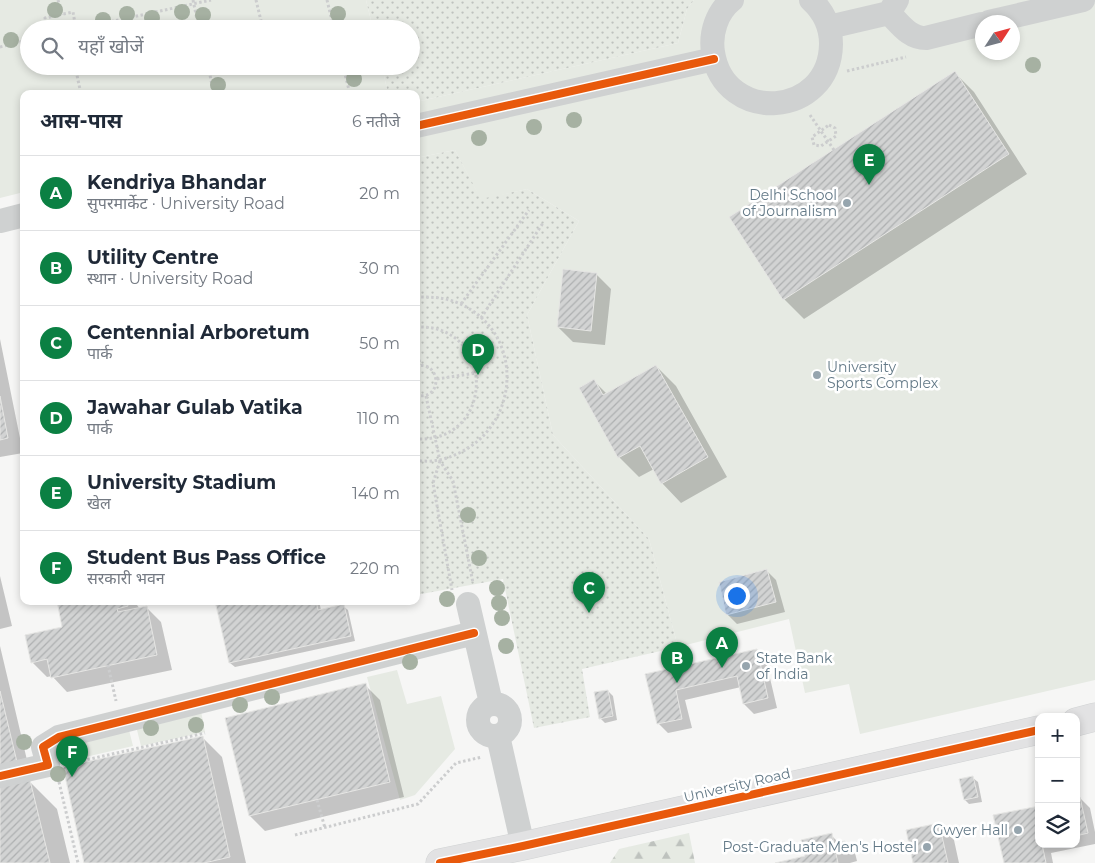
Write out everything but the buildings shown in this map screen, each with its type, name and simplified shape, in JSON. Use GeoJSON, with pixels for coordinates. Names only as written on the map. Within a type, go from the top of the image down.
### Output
{"type":"FeatureCollection","features":[{"type":"Feature","properties":{"kind":"street"},"geometry":{"type":"LineString","coordinates":[[732,0],[720,14],[714,29],[712,44],[714,59],[724,79],[740,95],[768,104],[784,103],[808,92],[817,84],[829,63],[831,51],[829,27],[824,15],[811,0]]}},
{"type":"Feature","properties":{"kind":"street"},"geometry":{"type":"LineString","coordinates":[[1019,15],[1083,0]]}},
{"type":"Feature","properties":{"kind":"street"},"geometry":{"type":"LineString","coordinates":[[829,27],[893,7],[909,34],[919,38],[975,26]]}},
{"type":"Feature","properties":{"kind":"street"},"geometry":{"type":"LineString","coordinates":[[420,125],[714,59]]}},
{"type":"Feature","properties":{"kind":"street"},"geometry":{"type":"LineString","coordinates":[[0,221],[20,216]]}},
{"type":"Feature","properties":{"kind":"street"},"geometry":{"type":"LineString","coordinates":[[468,604],[491,704],[496,703],[502,706],[510,716],[508,728],[500,744],[523,846]]}},
{"type":"Feature","properties":{"kind":"street"},"geometry":{"type":"LineString","coordinates":[[0,776],[48,766],[43,747],[59,737],[474,633]]}},
{"type":"Feature","properties":{"kind":"street"},"geometry":{"type":"LineString","coordinates":[[1080,721],[1095,717]]}},
{"type":"Feature","properties":{"kind":"street","name":"University Road"},"geometry":{"type":"LineString","coordinates":[[440,863],[1035,731]]}},
{"type":"Feature","properties":{"kind":"path"},"geometry":{"type":"LineString","coordinates":[[58,0],[62,14]]}},
{"type":"Feature","properties":{"kind":"path"},"geometry":{"type":"LineString","coordinates":[[115,20],[194,2],[211,0]]}},
{"type":"Feature","properties":{"kind":"path"},"geometry":{"type":"LineString","coordinates":[[256,0],[261,20]]}},
{"type":"Feature","properties":{"kind":"path"},"geometry":{"type":"LineString","coordinates":[[327,0],[332,20]]}},
{"type":"Feature","properties":{"kind":"path"},"geometry":{"type":"LineString","coordinates":[[194,2],[198,20]]}},
{"type":"Feature","properties":{"kind":"path"},"geometry":{"type":"LineString","coordinates":[[45,20],[45,18],[73,12],[74,20]]}},
{"type":"Feature","properties":{"kind":"path"},"geometry":{"type":"LineString","coordinates":[[0,47],[20,42]]}},
{"type":"Feature","properties":{"kind":"path"},"geometry":{"type":"LineString","coordinates":[[846,75],[848,70],[915,54]]}},
{"type":"Feature","properties":{"kind":"path"},"geometry":{"type":"LineString","coordinates":[[77,75],[80,90]]}},
{"type":"Feature","properties":{"kind":"path"},"geometry":{"type":"LineString","coordinates":[[210,75],[213,90]]}},
{"type":"Feature","properties":{"kind":"path"},"geometry":{"type":"LineString","coordinates":[[345,75],[349,90]]}},
{"type":"Feature","properties":{"kind":"path"},"geometry":{"type":"LineString","coordinates":[[804,119],[814,113]]}},
{"type":"Feature","properties":{"kind":"path"},"geometry":{"type":"LineString","coordinates":[[829,125],[835,128],[836,136],[828,141],[821,146],[814,145],[812,137],[829,125]]}},
{"type":"Feature","properties":{"kind":"path"},"geometry":{"type":"LineString","coordinates":[[821,131],[834,150]]}},
{"type":"Feature","properties":{"kind":"path"},"geometry":{"type":"LineString","coordinates":[[461,304],[528,210]]}},
{"type":"Feature","properties":{"kind":"path"},"geometry":{"type":"LineString","coordinates":[[481,318],[543,223]]}},
{"type":"Feature","properties":{"kind":"path"},"geometry":{"type":"LineString","coordinates":[[420,297],[437,297],[461,304],[481,318],[494,332],[506,360],[508,384],[500,414],[487,434],[467,450],[440,461],[420,460]]}},
{"type":"Feature","properties":{"kind":"path"},"geometry":{"type":"LineString","coordinates":[[420,328],[437,330],[454,338],[463,346],[470,356],[476,373],[477,386],[475,399],[467,416],[454,429],[435,437],[420,438]]}},
{"type":"Feature","properties":{"kind":"path"},"geometry":{"type":"LineString","coordinates":[[420,366],[430,368],[437,379]]}},
{"type":"Feature","properties":{"kind":"path"},"geometry":{"type":"LineString","coordinates":[[437,379],[476,373]]}},
{"type":"Feature","properties":{"kind":"path"},"geometry":{"type":"LineString","coordinates":[[420,395],[426,396],[433,391],[437,379]]}},
{"type":"Feature","properties":{"kind":"path"},"geometry":{"type":"LineString","coordinates":[[426,396],[440,461],[454,481],[476,596],[468,604],[454,602],[433,483],[440,461]]}},
{"type":"Feature","properties":{"kind":"path"},"geometry":{"type":"LineString","coordinates":[[108,665],[120,722]]}},
{"type":"Feature","properties":{"kind":"path"},"geometry":{"type":"LineString","coordinates":[[55,766],[124,752],[130,748],[206,733]]}},
{"type":"Feature","properties":{"kind":"path"},"geometry":{"type":"LineString","coordinates":[[50,742],[78,863]]}},
{"type":"Feature","properties":{"kind":"path"},"geometry":{"type":"LineString","coordinates":[[294,835],[418,804],[456,763],[500,744]]}},
{"type":"Feature","properties":{"kind":"path"},"geometry":{"type":"LineString","coordinates":[[317,800],[324,828]]}},
{"type":"Feature","properties":{"kind":"green space"},"geometry":{"type":"Polygon","coordinates":[[[0,0],[366,0],[371,20],[20,20],[20,75],[384,75],[387,90],[20,90],[20,193],[0,198],[0,0]]]}},
{"type":"Feature","properties":{"kind":"green space"},"geometry":{"type":"Polygon","coordinates":[[[366,0],[694,0],[687,9],[678,43],[420,101],[420,90],[387,90],[384,75],[420,75],[420,20],[371,20],[366,0]]]}},
{"type":"Feature","properties":{"kind":"green space","name":"University Sports Complex"},"geometry":{"type":"Polygon","coordinates":[[[694,0],[1095,0],[1095,680],[860,734],[849,684],[805,693],[789,619],[678,647],[649,539],[553,435],[527,315],[579,221],[527,189],[481,200],[455,150],[420,157],[420,101],[678,43],[687,9],[694,0]]]}},
{"type":"Feature","properties":{"kind":"green space"},"geometry":{"type":"Polygon","coordinates":[[[455,150],[481,199],[527,189],[579,221],[527,315],[553,435],[649,539],[678,647],[582,669],[590,717],[534,728],[503,579],[420,594],[420,157],[455,150]]]}},
{"type":"Feature","properties":{"kind":"green space"},"geometry":{"type":"Polygon","coordinates":[[[397,670],[407,704],[441,696],[455,749],[415,795],[400,800],[367,677],[397,670]]]}},
{"type":"Feature","properties":{"kind":"green space"},"geometry":{"type":"Polygon","coordinates":[[[201,711],[205,732],[141,746],[136,726],[201,711]]]}},
{"type":"Feature","properties":{"kind":"green space"},"geometry":{"type":"Polygon","coordinates":[[[128,726],[133,746],[68,761],[63,741],[128,726]]]}},
{"type":"Feature","properties":{"kind":"green space"},"geometry":{"type":"Polygon","coordinates":[[[689,833],[695,863],[610,863],[619,849],[689,833]]]}},
{"type":"Feature","properties":{"kind":"cycle path"},"geometry":{"type":"LineString","coordinates":[[420,125],[714,59]]}},
{"type":"Feature","properties":{"kind":"cycle path"},"geometry":{"type":"LineString","coordinates":[[0,776],[48,765],[43,747],[59,737],[474,633]]}},
{"type":"Feature","properties":{"kind":"cycle path"},"geometry":{"type":"LineString","coordinates":[[440,863],[1035,731]]}},
{"type":"Feature","properties":{"kind":"place","name":"University Stadium"},"geometry":{"type":"Point","coordinates":[869,185]}},
{"type":"Feature","properties":{"kind":"place","name":"Delhi School of Journalism"},"geometry":{"type":"Point","coordinates":[847,203]}},
{"type":"Feature","properties":{"kind":"place","name":"Jawahar Gulab Vatika"},"geometry":{"type":"Point","coordinates":[478,375]}},
{"type":"Feature","properties":{"kind":"place","name":"University Sports Complex"},"geometry":{"type":"Point","coordinates":[817,375]}},
{"type":"Feature","properties":{"kind":"place","name":"Centennial Arboretum"},"geometry":{"type":"Point","coordinates":[589,613]}},
{"type":"Feature","properties":{"kind":"place","name":"State Bank of India"},"geometry":{"type":"Point","coordinates":[746,666]}},
{"type":"Feature","properties":{"kind":"place","name":"Kendriya Bhandar"},"geometry":{"type":"Point","coordinates":[722,668]}},
{"type":"Feature","properties":{"kind":"place","name":"Utility Centre"},"geometry":{"type":"Point","coordinates":[677,683]}},
{"type":"Feature","properties":{"kind":"place","name":"Student Bus Pass Office"},"geometry":{"type":"Point","coordinates":[72,777]}},
{"type":"Feature","properties":{"kind":"place","name":"Gwyer Hall"},"geometry":{"type":"Point","coordinates":[1018,830]}},
{"type":"Feature","properties":{"kind":"place","name":"Post-Graduate Men's Hostel"},"geometry":{"type":"Point","coordinates":[927,847]}}]}
